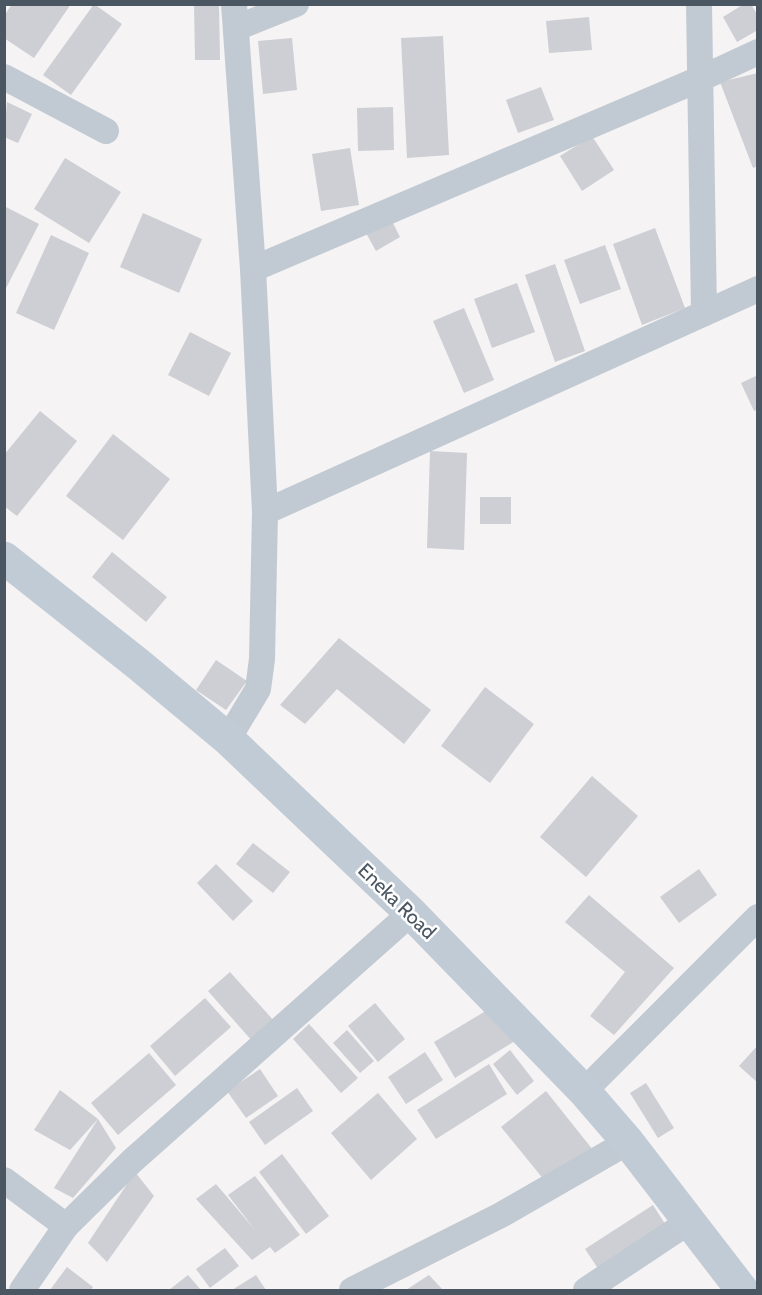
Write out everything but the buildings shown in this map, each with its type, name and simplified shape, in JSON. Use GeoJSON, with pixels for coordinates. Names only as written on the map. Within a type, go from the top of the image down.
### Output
{"type":"FeatureCollection","features":[{"type":"Feature","properties":{"kind":"main road","name":"Eneka Road"},"geometry":{"type":"LineString","coordinates":[[4,558],[228,739],[411,913],[584,1091],[628,1142],[742,1290]]}},
{"type":"Feature","properties":{"kind":"street"},"geometry":{"type":"LineString","coordinates":[[228,739],[258,689],[262,659],[265,512],[253,269],[235,16],[296,4]]}},
{"type":"Feature","properties":{"kind":"street"},"geometry":{"type":"LineString","coordinates":[[699,4],[702,78],[704,313]]}},
{"type":"Feature","properties":{"kind":"street"},"geometry":{"type":"LineString","coordinates":[[253,269],[758,52]]}},
{"type":"Feature","properties":{"kind":"street"},"geometry":{"type":"LineString","coordinates":[[4,77],[106,131]]}},
{"type":"Feature","properties":{"kind":"street"},"geometry":{"type":"LineString","coordinates":[[265,512],[758,289]]}},
{"type":"Feature","properties":{"kind":"street"},"geometry":{"type":"LineString","coordinates":[[22,1290],[66,1226],[169,1127],[411,913]]}},
{"type":"Feature","properties":{"kind":"street"},"geometry":{"type":"LineString","coordinates":[[584,1091],[758,917]]}},
{"type":"Feature","properties":{"kind":"street"},"geometry":{"type":"LineString","coordinates":[[352,1290],[501,1215],[628,1142]]}},
{"type":"Feature","properties":{"kind":"street"},"geometry":{"type":"LineString","coordinates":[[4,1179],[66,1226]]}},
{"type":"Feature","properties":{"kind":"street"},"geometry":{"type":"LineString","coordinates":[[586,1290],[690,1221]]}}]}
